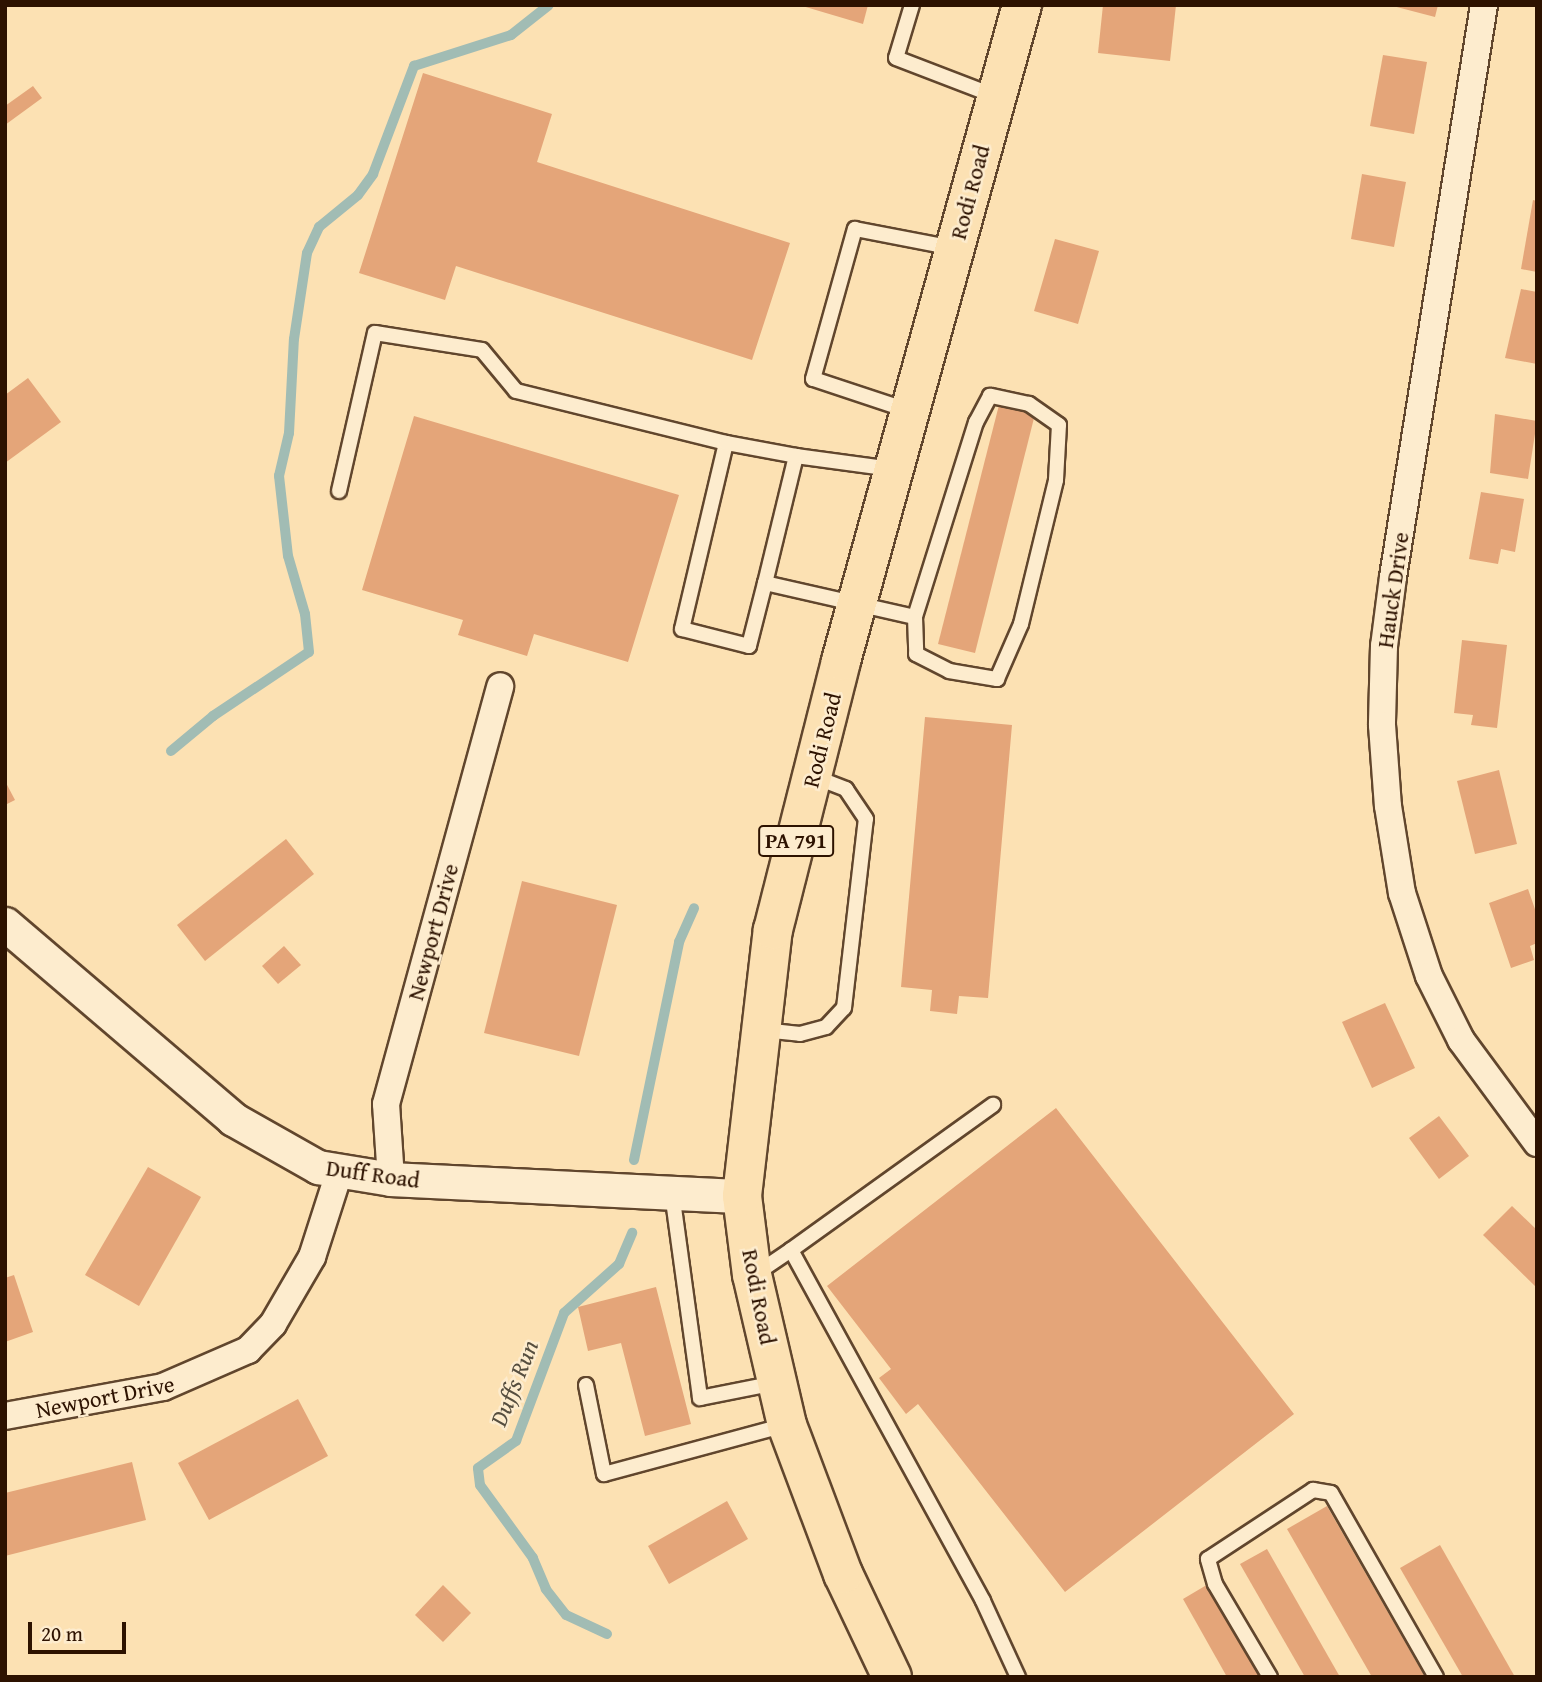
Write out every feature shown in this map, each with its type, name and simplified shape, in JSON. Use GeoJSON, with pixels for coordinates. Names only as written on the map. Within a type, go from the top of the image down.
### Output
{"type":"FeatureCollection","features":[{"type":"Feature","properties":{"kind":"main road","name":"Rodi Road"},"geometry":{"type":"LineString","coordinates":[[892,1677],[843,1574],[787,1425],[752,1275],[741,1196],[773,930],[894,469],[1022,5]]}},
{"type":"Feature","properties":{"kind":"street","name":"Hauck Drive"},"geometry":{"type":"LineString","coordinates":[[1484,5],[1393,577],[1384,646],[1382,725],[1388,806],[1402,893],[1429,976],[1461,1040],[1537,1143]]}},
{"type":"Feature","properties":{"kind":"street","name":"Newport Drive"},"geometry":{"type":"LineString","coordinates":[[391,1179],[386,1104],[500,686]]}},
{"type":"Feature","properties":{"kind":"street","name":"Duff Road"},"geometry":{"type":"LineString","coordinates":[[5,924],[233,1119],[298,1159],[339,1173],[391,1179],[741,1196]]}},
{"type":"Feature","properties":{"kind":"street","name":"Newport Drive"},"geometry":{"type":"LineString","coordinates":[[5,1416],[163,1387],[248,1350],[273,1324],[313,1257],[339,1173]]}},
{"type":"Feature","properties":{"kind":"lane"},"geometry":{"type":"LineString","coordinates":[[912,5],[896,58],[997,97]]}},
{"type":"Feature","properties":{"kind":"lane"},"geometry":{"type":"LineString","coordinates":[[911,411],[813,379],[855,229],[955,248]]}},
{"type":"Feature","properties":{"kind":"lane"},"geometry":{"type":"LineString","coordinates":[[340,491],[375,333],[482,350],[516,391],[726,443],[796,456],[894,469]]}},
{"type":"Feature","properties":{"kind":"lane"},"geometry":{"type":"LineString","coordinates":[[990,396],[1029,404],[1059,425],[1056,480],[1021,624],[997,679],[949,671],[916,654],[915,617],[985,405],[990,396]]}},
{"type":"Feature","properties":{"kind":"lane"},"geometry":{"type":"LineString","coordinates":[[726,443],[682,629],[749,646],[796,456]]}},
{"type":"Feature","properties":{"kind":"lane"},"geometry":{"type":"LineString","coordinates":[[765,583],[915,617]]}},
{"type":"Feature","properties":{"kind":"lane"},"geometry":{"type":"LineString","coordinates":[[761,1030],[813,1030],[825,1027],[844,1007],[866,819],[846,789],[812,776]]}},
{"type":"Feature","properties":{"kind":"lane"},"geometry":{"type":"LineString","coordinates":[[752,1275],[993,1105]]}},
{"type":"Feature","properties":{"kind":"lane"},"geometry":{"type":"LineString","coordinates":[[672,1193],[699,1398],[777,1383]]}},
{"type":"Feature","properties":{"kind":"lane"},"geometry":{"type":"LineString","coordinates":[[791,1250],[976,1589],[1018,1677]]}},
{"type":"Feature","properties":{"kind":"lane"},"geometry":{"type":"LineString","coordinates":[[586,1385],[604,1474],[787,1425]]}},
{"type":"Feature","properties":{"kind":"lane"},"geometry":{"type":"LineString","coordinates":[[1270,1677],[1215,1584],[1208,1559],[1313,1490],[1331,1493],[1436,1677]]}},
{"type":"Feature","properties":{"kind":"building"},"geometry":{"type":"Polygon","coordinates":[[[799,5],[868,5],[863,24],[799,5]]]}},
{"type":"Feature","properties":{"kind":"building"},"geometry":{"type":"Polygon","coordinates":[[[1103,5],[1176,5],[1170,61],[1098,53],[1103,5]]]}},
{"type":"Feature","properties":{"kind":"building"},"geometry":{"type":"Polygon","coordinates":[[[1389,5],[1438,5],[1435,17],[1389,5]]]}},
{"type":"Feature","properties":{"kind":"building"},"geometry":{"type":"Polygon","coordinates":[[[1383,55],[1427,62],[1414,134],[1370,126],[1383,55]]]}},
{"type":"Feature","properties":{"kind":"building"},"geometry":{"type":"Polygon","coordinates":[[[423,73],[552,114],[537,162],[790,243],[752,360],[456,266],[445,300],[359,273],[423,73]]]}},
{"type":"Feature","properties":{"kind":"building"},"geometry":{"type":"Polygon","coordinates":[[[33,86],[42,98],[5,125],[5,106],[33,86]]]}},
{"type":"Feature","properties":{"kind":"building"},"geometry":{"type":"Polygon","coordinates":[[[1362,174],[1406,182],[1394,247],[1351,239],[1362,174]]]}},
{"type":"Feature","properties":{"kind":"building"},"geometry":{"type":"Polygon","coordinates":[[[1533,200],[1537,201],[1537,272],[1521,269],[1533,200]]]}},
{"type":"Feature","properties":{"kind":"building"},"geometry":{"type":"Polygon","coordinates":[[[1055,239],[1099,251],[1078,324],[1034,311],[1055,239]]]}},
{"type":"Feature","properties":{"kind":"building"},"geometry":{"type":"Polygon","coordinates":[[[1521,289],[1537,292],[1537,364],[1505,358],[1521,289]]]}},
{"type":"Feature","properties":{"kind":"building"},"geometry":{"type":"Polygon","coordinates":[[[28,378],[61,422],[5,463],[5,395],[28,378]]]}},
{"type":"Feature","properties":{"kind":"building"},"geometry":{"type":"Polygon","coordinates":[[[999,405],[1035,414],[975,653],[938,644],[999,405]]]}},
{"type":"Feature","properties":{"kind":"building"},"geometry":{"type":"Polygon","coordinates":[[[1495,414],[1537,421],[1528,479],[1490,473],[1495,414]]]}},
{"type":"Feature","properties":{"kind":"building"},"geometry":{"type":"Polygon","coordinates":[[[414,416],[679,495],[628,662],[534,634],[527,656],[458,635],[463,620],[362,590],[414,416]]]}},
{"type":"Feature","properties":{"kind":"building"},"geometry":{"type":"Polygon","coordinates":[[[1481,492],[1524,499],[1515,552],[1501,549],[1498,564],[1469,559],[1481,492]]]}},
{"type":"Feature","properties":{"kind":"building"},"geometry":{"type":"Polygon","coordinates":[[[1462,640],[1507,645],[1497,728],[1471,725],[1473,715],[1454,713],[1462,640]]]}},
{"type":"Feature","properties":{"kind":"building"},"geometry":{"type":"Polygon","coordinates":[[[925,717],[1012,725],[988,998],[959,996],[957,1014],[930,1011],[932,990],[901,987],[925,717]]]}},
{"type":"Feature","properties":{"kind":"building"},"geometry":{"type":"Polygon","coordinates":[[[1499,770],[1517,844],[1475,854],[1457,781],[1499,770]]]}},
{"type":"Feature","properties":{"kind":"building"},"geometry":{"type":"Polygon","coordinates":[[[5,781],[15,800],[5,805],[5,781]]]}},
{"type":"Feature","properties":{"kind":"building"},"geometry":{"type":"Polygon","coordinates":[[[286,839],[314,874],[205,961],[177,925],[286,839]]]}},
{"type":"Feature","properties":{"kind":"building"},"geometry":{"type":"Polygon","coordinates":[[[522,881],[617,905],[579,1056],[484,1033],[522,881]]]}},
{"type":"Feature","properties":{"kind":"building"},"geometry":{"type":"Polygon","coordinates":[[[1528,889],[1537,915],[1537,943],[1530,946],[1534,960],[1511,968],[1489,903],[1528,889]]]}},
{"type":"Feature","properties":{"kind":"building"},"geometry":{"type":"Polygon","coordinates":[[[284,946],[301,965],[278,984],[262,966],[284,946]]]}},
{"type":"Feature","properties":{"kind":"building"},"geometry":{"type":"Polygon","coordinates":[[[1385,1003],[1415,1068],[1372,1088],[1342,1022],[1385,1003]]]}},
{"type":"Feature","properties":{"kind":"building"},"geometry":{"type":"Polygon","coordinates":[[[1056,1108],[1294,1414],[1065,1592],[918,1404],[906,1414],[879,1378],[891,1369],[827,1286],[1056,1108]]]}},
{"type":"Feature","properties":{"kind":"building"},"geometry":{"type":"Polygon","coordinates":[[[1439,1116],[1469,1156],[1439,1179],[1409,1138],[1439,1116]]]}},
{"type":"Feature","properties":{"kind":"building"},"geometry":{"type":"Polygon","coordinates":[[[148,1167],[201,1197],[139,1306],[85,1275],[148,1167]]]}},
{"type":"Feature","properties":{"kind":"building"},"geometry":{"type":"Polygon","coordinates":[[[1512,1206],[1537,1230],[1537,1288],[1483,1235],[1512,1206]]]}},
{"type":"Feature","properties":{"kind":"building"},"geometry":{"type":"Polygon","coordinates":[[[14,1275],[33,1332],[5,1342],[5,1278],[14,1275]]]}},
{"type":"Feature","properties":{"kind":"building"},"geometry":{"type":"Polygon","coordinates":[[[656,1287],[691,1424],[645,1436],[621,1343],[588,1351],[578,1307],[656,1287]]]}},
{"type":"Feature","properties":{"kind":"building"},"geometry":{"type":"Polygon","coordinates":[[[298,1399],[328,1456],[209,1520],[178,1463],[298,1399]]]}},
{"type":"Feature","properties":{"kind":"building"},"geometry":{"type":"Polygon","coordinates":[[[132,1462],[146,1520],[5,1556],[5,1493],[132,1462]]]}},
{"type":"Feature","properties":{"kind":"building"},"geometry":{"type":"Polygon","coordinates":[[[727,1501],[748,1539],[669,1584],[648,1546],[727,1501]]]}},
{"type":"Feature","properties":{"kind":"building"},"geometry":{"type":"Polygon","coordinates":[[[1327,1506],[1425,1677],[1372,1677],[1287,1529],[1327,1506]]]}},
{"type":"Feature","properties":{"kind":"building"},"geometry":{"type":"Polygon","coordinates":[[[1440,1545],[1515,1677],[1463,1677],[1400,1568],[1440,1545]]]}},
{"type":"Feature","properties":{"kind":"building"},"geometry":{"type":"Polygon","coordinates":[[[1267,1549],[1340,1677],[1305,1677],[1240,1564],[1267,1549]]]}},
{"type":"Feature","properties":{"kind":"building"},"geometry":{"type":"Polygon","coordinates":[[[1210,1583],[1263,1677],[1227,1677],[1183,1599],[1210,1583]]]}},
{"type":"Feature","properties":{"kind":"building"},"geometry":{"type":"Polygon","coordinates":[[[443,1585],[471,1613],[443,1642],[415,1615],[443,1585]]]}},
{"type":"Feature","properties":{"kind":"waterway"},"geometry":{"type":"LineString","coordinates":[[171,751],[213,716],[309,652],[305,614],[288,556],[279,476],[289,433],[294,339],[307,253],[319,227],[358,195],[373,174],[414,66],[511,35],[549,5]]}},
{"type":"Feature","properties":{"kind":"waterway","name":"Duffs Run"},"geometry":{"type":"LineString","coordinates":[[634,1160],[679,942],[694,908]]}},
{"type":"Feature","properties":{"kind":"waterway","name":"Duffs Run"},"geometry":{"type":"LineString","coordinates":[[607,1634],[566,1615],[546,1589],[533,1558],[480,1485],[478,1468],[516,1441],[564,1313],[619,1264],[632,1233]]}}]}
